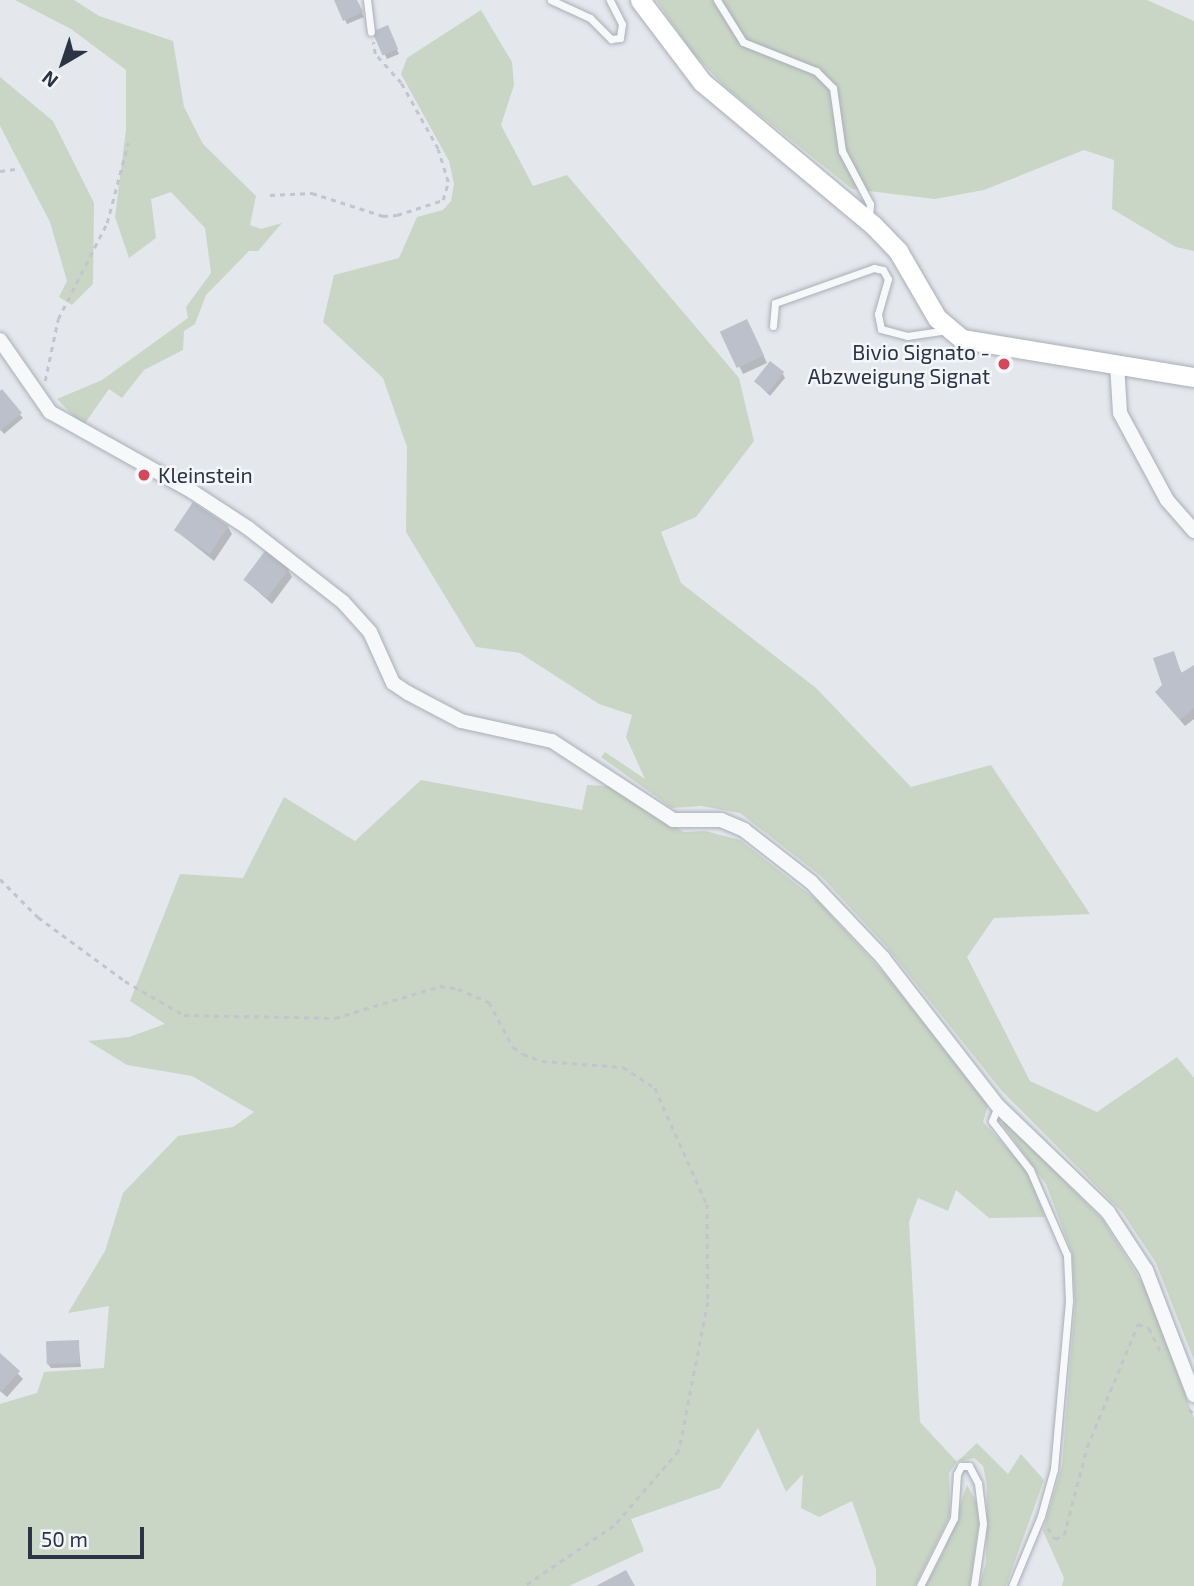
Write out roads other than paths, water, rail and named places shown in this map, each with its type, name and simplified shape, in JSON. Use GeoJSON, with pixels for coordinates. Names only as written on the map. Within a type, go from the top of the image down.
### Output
{"type":"FeatureCollection","features":[{"type":"Feature","properties":{"kind":"main road"},"geometry":{"type":"LineString","coordinates":[[640,0],[702,82],[869,222],[898,251],[937,318],[949,330],[981,344],[1194,377]]}},
{"type":"Feature","properties":{"kind":"street"},"geometry":{"type":"LineString","coordinates":[[0,340],[35,395],[73,428],[192,492],[248,528],[358,616],[393,683],[461,721],[552,741],[673,820],[721,820],[768,845],[883,958],[999,1106],[1108,1212],[1146,1270],[1190,1400]]}},
{"type":"Feature","properties":{"kind":"street"},"geometry":{"type":"LineString","coordinates":[[1117,364],[1120,412],[1167,500],[1194,531]]}},
{"type":"Feature","properties":{"kind":"lane"},"geometry":{"type":"LineString","coordinates":[[367,0],[371,32]]}},
{"type":"Feature","properties":{"kind":"lane"},"geometry":{"type":"LineString","coordinates":[[551,0],[590,18],[611,39],[620,38],[622,24],[610,0]]}},
{"type":"Feature","properties":{"kind":"lane"},"geometry":{"type":"LineString","coordinates":[[718,0],[743,43],[816,71],[832,88],[842,151],[870,204],[869,222]]}},
{"type":"Feature","properties":{"kind":"lane"},"geometry":{"type":"LineString","coordinates":[[773,326],[775,303],[874,268],[883,270],[888,279],[878,314],[881,329],[907,337],[949,330]]}},
{"type":"Feature","properties":{"kind":"lane"},"geometry":{"type":"LineString","coordinates":[[999,1106],[992,1121],[1030,1170],[1067,1255],[1065,1363],[1054,1469],[1041,1516],[1012,1586]]}},
{"type":"Feature","properties":{"kind":"lane"},"geometry":{"type":"LineString","coordinates":[[920,1586],[954,1518],[957,1474],[961,1466],[969,1466],[978,1483],[983,1524],[974,1586]]}},
{"type":"Feature","properties":{"kind":"place","name":"Bivio Signato - Abzweigung Signat"},"geometry":{"type":"Point","coordinates":[1004,364]}},
{"type":"Feature","properties":{"kind":"place","name":"Kleinstein"},"geometry":{"type":"Point","coordinates":[144,475]}}]}
